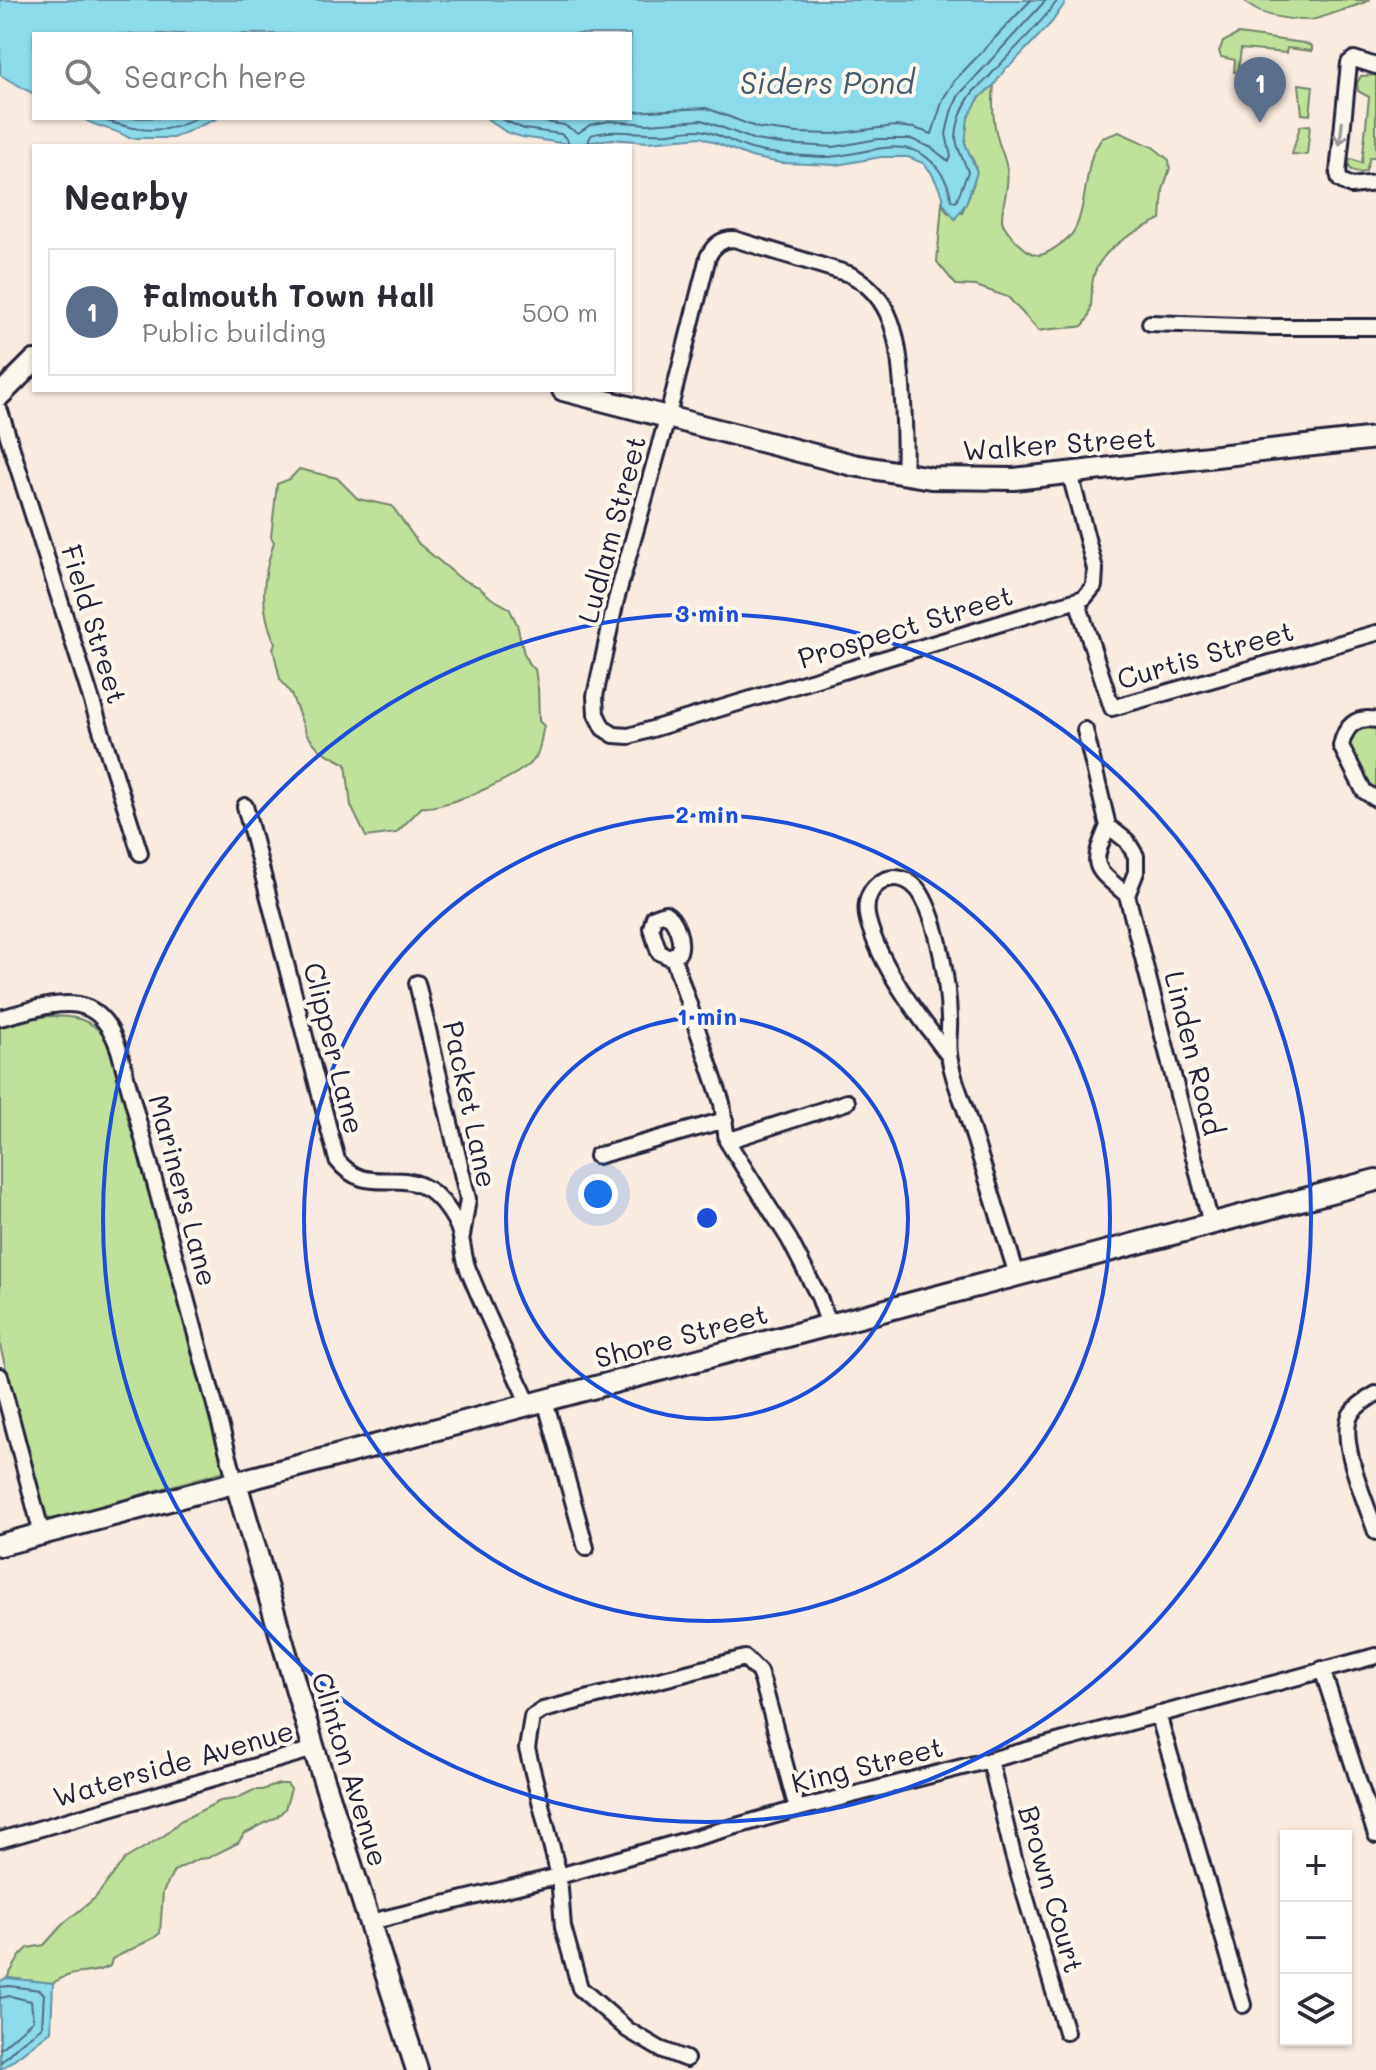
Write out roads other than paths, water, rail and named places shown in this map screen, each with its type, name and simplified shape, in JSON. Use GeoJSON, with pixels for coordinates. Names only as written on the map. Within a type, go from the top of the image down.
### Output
{"type":"FeatureCollection","features":[{"type":"Feature","properties":{"kind":"street"},"geometry":{"type":"LineString","coordinates":[[1376,66],[1354,59],[1349,63],[1338,173],[1340,180],[1351,186],[1376,183]]}},
{"type":"Feature","properties":{"kind":"street","name":"Ludlam Street"},"geometry":{"type":"LineString","coordinates":[[614,735],[599,721],[595,696],[616,600],[713,247],[734,239],[849,274],[861,279],[879,296],[891,318],[899,352],[906,434],[904,474]]}},
{"type":"Feature","properties":{"kind":"street"},"geometry":{"type":"LineString","coordinates":[[1150,323],[1376,327]]}},
{"type":"Feature","properties":{"kind":"street"},"geometry":{"type":"LineString","coordinates":[[0,395],[32,363]]}},
{"type":"Feature","properties":{"kind":"street","name":"Walker Street"},"geometry":{"type":"LineString","coordinates":[[570,392],[853,465],[904,474],[981,480],[1070,474],[1376,438]]}},
{"type":"Feature","properties":{"kind":"street","name":"Field Street"},"geometry":{"type":"LineString","coordinates":[[0,411],[140,853]]}},
{"type":"Feature","properties":{"kind":"street"},"geometry":{"type":"LineString","coordinates":[[1070,474],[1096,575],[1091,591],[1077,600]]}},
{"type":"Feature","properties":{"kind":"street","name":"Prospect Street"},"geometry":{"type":"LineString","coordinates":[[614,735],[629,736],[722,710],[1077,600]]}},
{"type":"Feature","properties":{"kind":"street","name":"Curtis Street"},"geometry":{"type":"LineString","coordinates":[[1077,600],[1112,708],[1376,633]]}},
{"type":"Feature","properties":{"kind":"street"},"geometry":{"type":"LineString","coordinates":[[1376,720],[1354,722],[1345,732],[1341,746],[1364,791],[1376,799]]}},
{"type":"Feature","properties":{"kind":"street"},"geometry":{"type":"LineString","coordinates":[[1085,730],[1108,826],[1097,849],[1097,862],[1102,875],[1127,895]]}},
{"type":"Feature","properties":{"kind":"street","name":"Clipper Lane"},"geometry":{"type":"LineString","coordinates":[[245,806],[337,1160],[352,1177],[371,1181],[405,1180],[420,1184],[446,1206],[461,1237],[463,1257],[469,1272],[537,1402],[586,1548]]}},
{"type":"Feature","properties":{"kind":"street","name":"Linden Road"},"geometry":{"type":"LineString","coordinates":[[1108,826],[1127,841],[1136,856],[1136,872],[1127,895],[1211,1224]]}},
{"type":"Feature","properties":{"kind":"street"},"geometry":{"type":"LineString","coordinates":[[949,1056],[908,1001],[870,928],[866,911],[868,893],[892,879],[912,883],[922,895],[930,914],[946,987],[949,1056],[1017,1275]]}},
{"type":"Feature","properties":{"kind":"street"},"geometry":{"type":"LineString","coordinates":[[673,957],[722,1103],[727,1141],[789,1239],[819,1297],[829,1325]]}},
{"type":"Feature","properties":{"kind":"street","name":"Packet Lane"},"geometry":{"type":"LineString","coordinates":[[417,983],[468,1199],[461,1237]]}},
{"type":"Feature","properties":{"kind":"street","name":"Mariners Lane"},"geometry":{"type":"LineString","coordinates":[[0,1018],[73,1003],[93,1010],[108,1025],[119,1050],[236,1483]]}},
{"type":"Feature","properties":{"kind":"street"},"geometry":{"type":"LineString","coordinates":[[727,1141],[847,1102]]}},
{"type":"Feature","properties":{"kind":"street"},"geometry":{"type":"LineString","coordinates":[[597,1156],[725,1120]]}},
{"type":"Feature","properties":{"kind":"street","name":"Shore Street"},"geometry":{"type":"LineString","coordinates":[[0,1545],[1376,1180]]}},
{"type":"Feature","properties":{"kind":"street"},"geometry":{"type":"LineString","coordinates":[[0,1376],[42,1534]]}},
{"type":"Feature","properties":{"kind":"street"},"geometry":{"type":"LineString","coordinates":[[1376,1394],[1353,1412],[1347,1425],[1348,1444],[1376,1532]]}},
{"type":"Feature","properties":{"kind":"street","name":"Clinton Avenue"},"geometry":{"type":"LineString","coordinates":[[236,1483],[314,1749],[417,2070]]}},
{"type":"Feature","properties":{"kind":"street","name":"King Street"},"geometry":{"type":"LineString","coordinates":[[370,1922],[559,1876],[797,1809],[1376,1656]]}},
{"type":"Feature","properties":{"kind":"street"},"geometry":{"type":"LineString","coordinates":[[686,2059],[660,2049],[628,2030],[580,1988],[563,1927],[559,1876],[527,1749],[532,1717],[543,1710],[745,1658],[759,1672],[763,1683],[797,1809]]}},
{"type":"Feature","properties":{"kind":"street"},"geometry":{"type":"LineString","coordinates":[[1322,1669],[1376,1835]]}},
{"type":"Feature","properties":{"kind":"street"},"geometry":{"type":"LineString","coordinates":[[1158,1714],[1243,2005]]}},
{"type":"Feature","properties":{"kind":"street","name":"Waterside Avenue"},"geometry":{"type":"LineString","coordinates":[[0,1840],[314,1749]]}},
{"type":"Feature","properties":{"kind":"street","name":"Brown Court"},"geometry":{"type":"LineString","coordinates":[[990,1760],[1013,1855],[1066,2032]]}},
{"type":"Feature","properties":{"kind":"water","name":"Siders Pond"},"geometry":{"type":"Polygon","coordinates":[[[0,0],[1067,0],[1052,22],[979,98],[968,118],[965,143],[977,172],[966,203],[955,219],[943,203],[943,196],[931,172],[923,163],[908,157],[881,157],[837,165],[781,163],[751,157],[701,137],[648,142],[612,139],[568,144],[522,137],[506,132],[489,120],[632,120],[632,32],[32,32],[32,93],[0,75],[0,0]]]}},
{"type":"Feature","properties":{"kind":"water"},"geometry":{"type":"Polygon","coordinates":[[[87,120],[214,120],[173,138],[129,138],[87,120]]]}},
{"type":"Feature","properties":{"kind":"water"},"geometry":{"type":"Polygon","coordinates":[[[7,1978],[53,1983],[51,2031],[0,2070],[0,1981],[7,1978]]]}},
{"type":"Feature","properties":{"kind":"place","name":"Falmouth Town Hall"},"geometry":{"type":"Point","coordinates":[1260,123]}}]}
